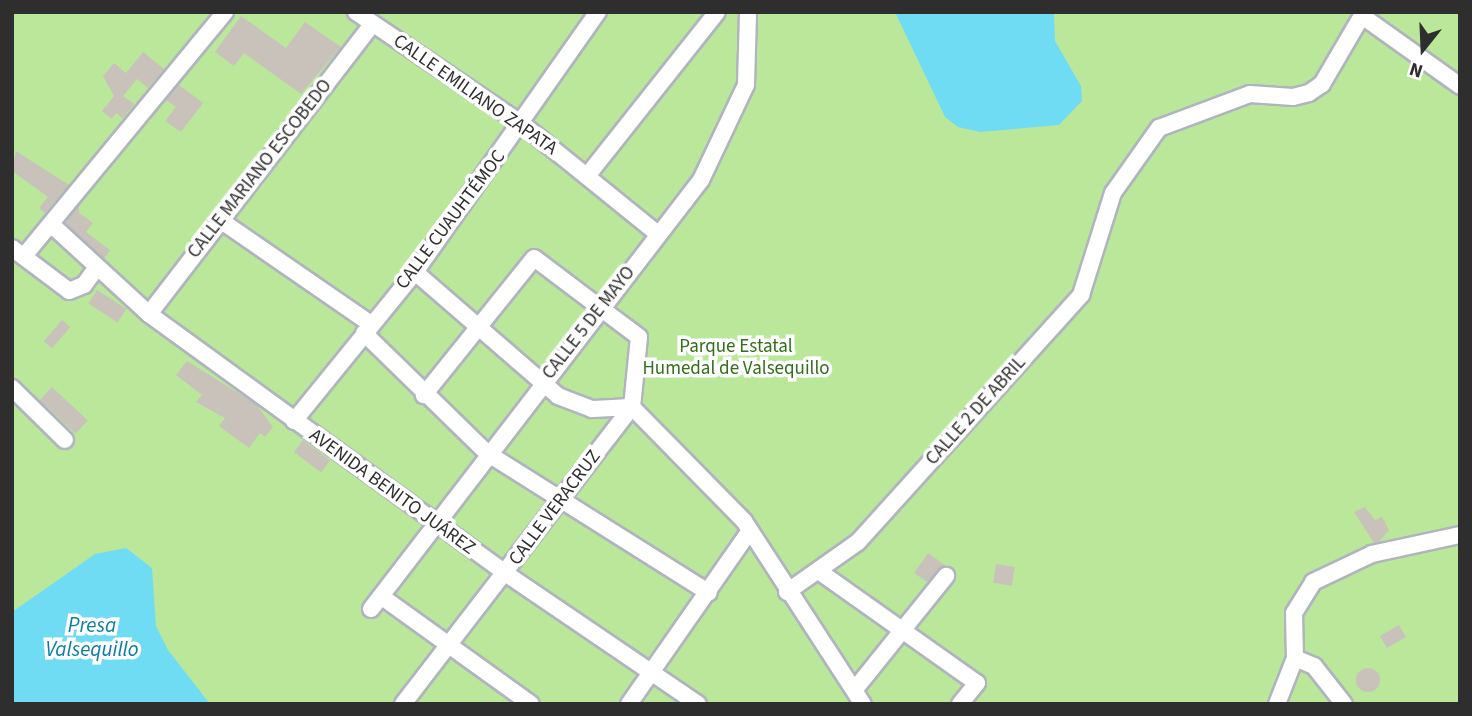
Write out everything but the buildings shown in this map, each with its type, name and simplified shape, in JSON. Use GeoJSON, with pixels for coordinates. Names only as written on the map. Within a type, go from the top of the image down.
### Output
{"type":"FeatureCollection","features":[{"type":"Feature","properties":{"kind":"street"},"geometry":{"type":"LineString","coordinates":[[97,267],[84,285],[69,291],[18,252],[53,226],[225,12]]}},
{"type":"Feature","properties":{"kind":"street","name":"CALLE EMILIANO ZAPATA"},"geometry":{"type":"LineString","coordinates":[[356,12],[522,124],[658,234]]}},
{"type":"Feature","properties":{"kind":"street","name":"CALLE CUAUHTÉMOC"},"geometry":{"type":"LineString","coordinates":[[294,421],[415,272],[522,124],[598,12]]}},
{"type":"Feature","properties":{"kind":"street"},"geometry":{"type":"LineString","coordinates":[[587,176],[717,12]]}},
{"type":"Feature","properties":{"kind":"street","name":"CALLE 5 DE MAYO"},"geometry":{"type":"LineString","coordinates":[[449,645],[377,603],[486,453],[714,159],[746,85],[748,12]]}},
{"type":"Feature","properties":{"kind":"street"},"geometry":{"type":"LineString","coordinates":[[1363,14],[1460,86]]}},
{"type":"Feature","properties":{"kind":"street","name":"CALLE 2 DE ABRIL"},"geometry":{"type":"LineString","coordinates":[[787,592],[820,572],[858,542],[1081,295],[1113,193],[1159,128],[1171,121],[1250,94],[1293,97],[1310,93],[1322,83],[1363,14]]}},
{"type":"Feature","properties":{"kind":"street","name":"CALLE MARIANO ESCOBEDO"},"geometry":{"type":"LineString","coordinates":[[149,314],[372,23]]}},
{"type":"Feature","properties":{"kind":"street"},"geometry":{"type":"LineString","coordinates":[[220,220],[368,328],[424,395],[486,453],[709,593]]}},
{"type":"Feature","properties":{"kind":"street","name":"AVENIDA BENITO JUÁREZ"},"geometry":{"type":"LineString","coordinates":[[53,226],[149,314],[505,573],[698,704]]}},
{"type":"Feature","properties":{"kind":"street"},"geometry":{"type":"LineString","coordinates":[[424,395],[534,258],[600,305],[639,337],[632,407]]}},
{"type":"Feature","properties":{"kind":"street"},"geometry":{"type":"LineString","coordinates":[[415,272],[542,383],[575,405],[632,407],[749,532],[787,592],[856,688],[863,704]]}},
{"type":"Feature","properties":{"kind":"street"},"geometry":{"type":"LineString","coordinates":[[12,388],[65,440]]}},
{"type":"Feature","properties":{"kind":"street","name":"CALLE VERACRUZ"},"geometry":{"type":"LineString","coordinates":[[403,704],[632,407]]}},
{"type":"Feature","properties":{"kind":"street"},"geometry":{"type":"LineString","coordinates":[[629,704],[749,532]]}},
{"type":"Feature","properties":{"kind":"street"},"geometry":{"type":"LineString","coordinates":[[1277,704],[1295,657],[1294,613],[1313,582],[1372,554],[1460,535]]}},
{"type":"Feature","properties":{"kind":"street"},"geometry":{"type":"LineString","coordinates":[[820,572],[903,634],[976,683],[960,704]]}},
{"type":"Feature","properties":{"kind":"street"},"geometry":{"type":"LineString","coordinates":[[856,688],[903,634],[946,576]]}},
{"type":"Feature","properties":{"kind":"street"},"geometry":{"type":"LineString","coordinates":[[449,645],[531,704]]}},
{"type":"Feature","properties":{"kind":"street"},"geometry":{"type":"LineString","coordinates":[[1295,657],[1314,666],[1344,704]]}},
{"type":"Feature","properties":{"kind":"green space","name":"Parque Estatal Humedal de Valsequillo"},"geometry":{"type":"Polygon","coordinates":[[[12,12],[1460,12],[1460,704],[12,704],[12,12]]]}},
{"type":"Feature","properties":{"kind":"water"},"geometry":{"type":"Polygon","coordinates":[[[895,12],[1054,12],[1055,41],[1081,86],[1082,101],[1059,125],[980,132],[958,127],[945,117],[895,12]]]}},
{"type":"Feature","properties":{"kind":"water","name":"Presa Valsequillo"},"geometry":{"type":"Polygon","coordinates":[[[126,548],[152,568],[156,626],[168,650],[210,704],[12,704],[12,612],[95,554],[126,548]]]}}]}
